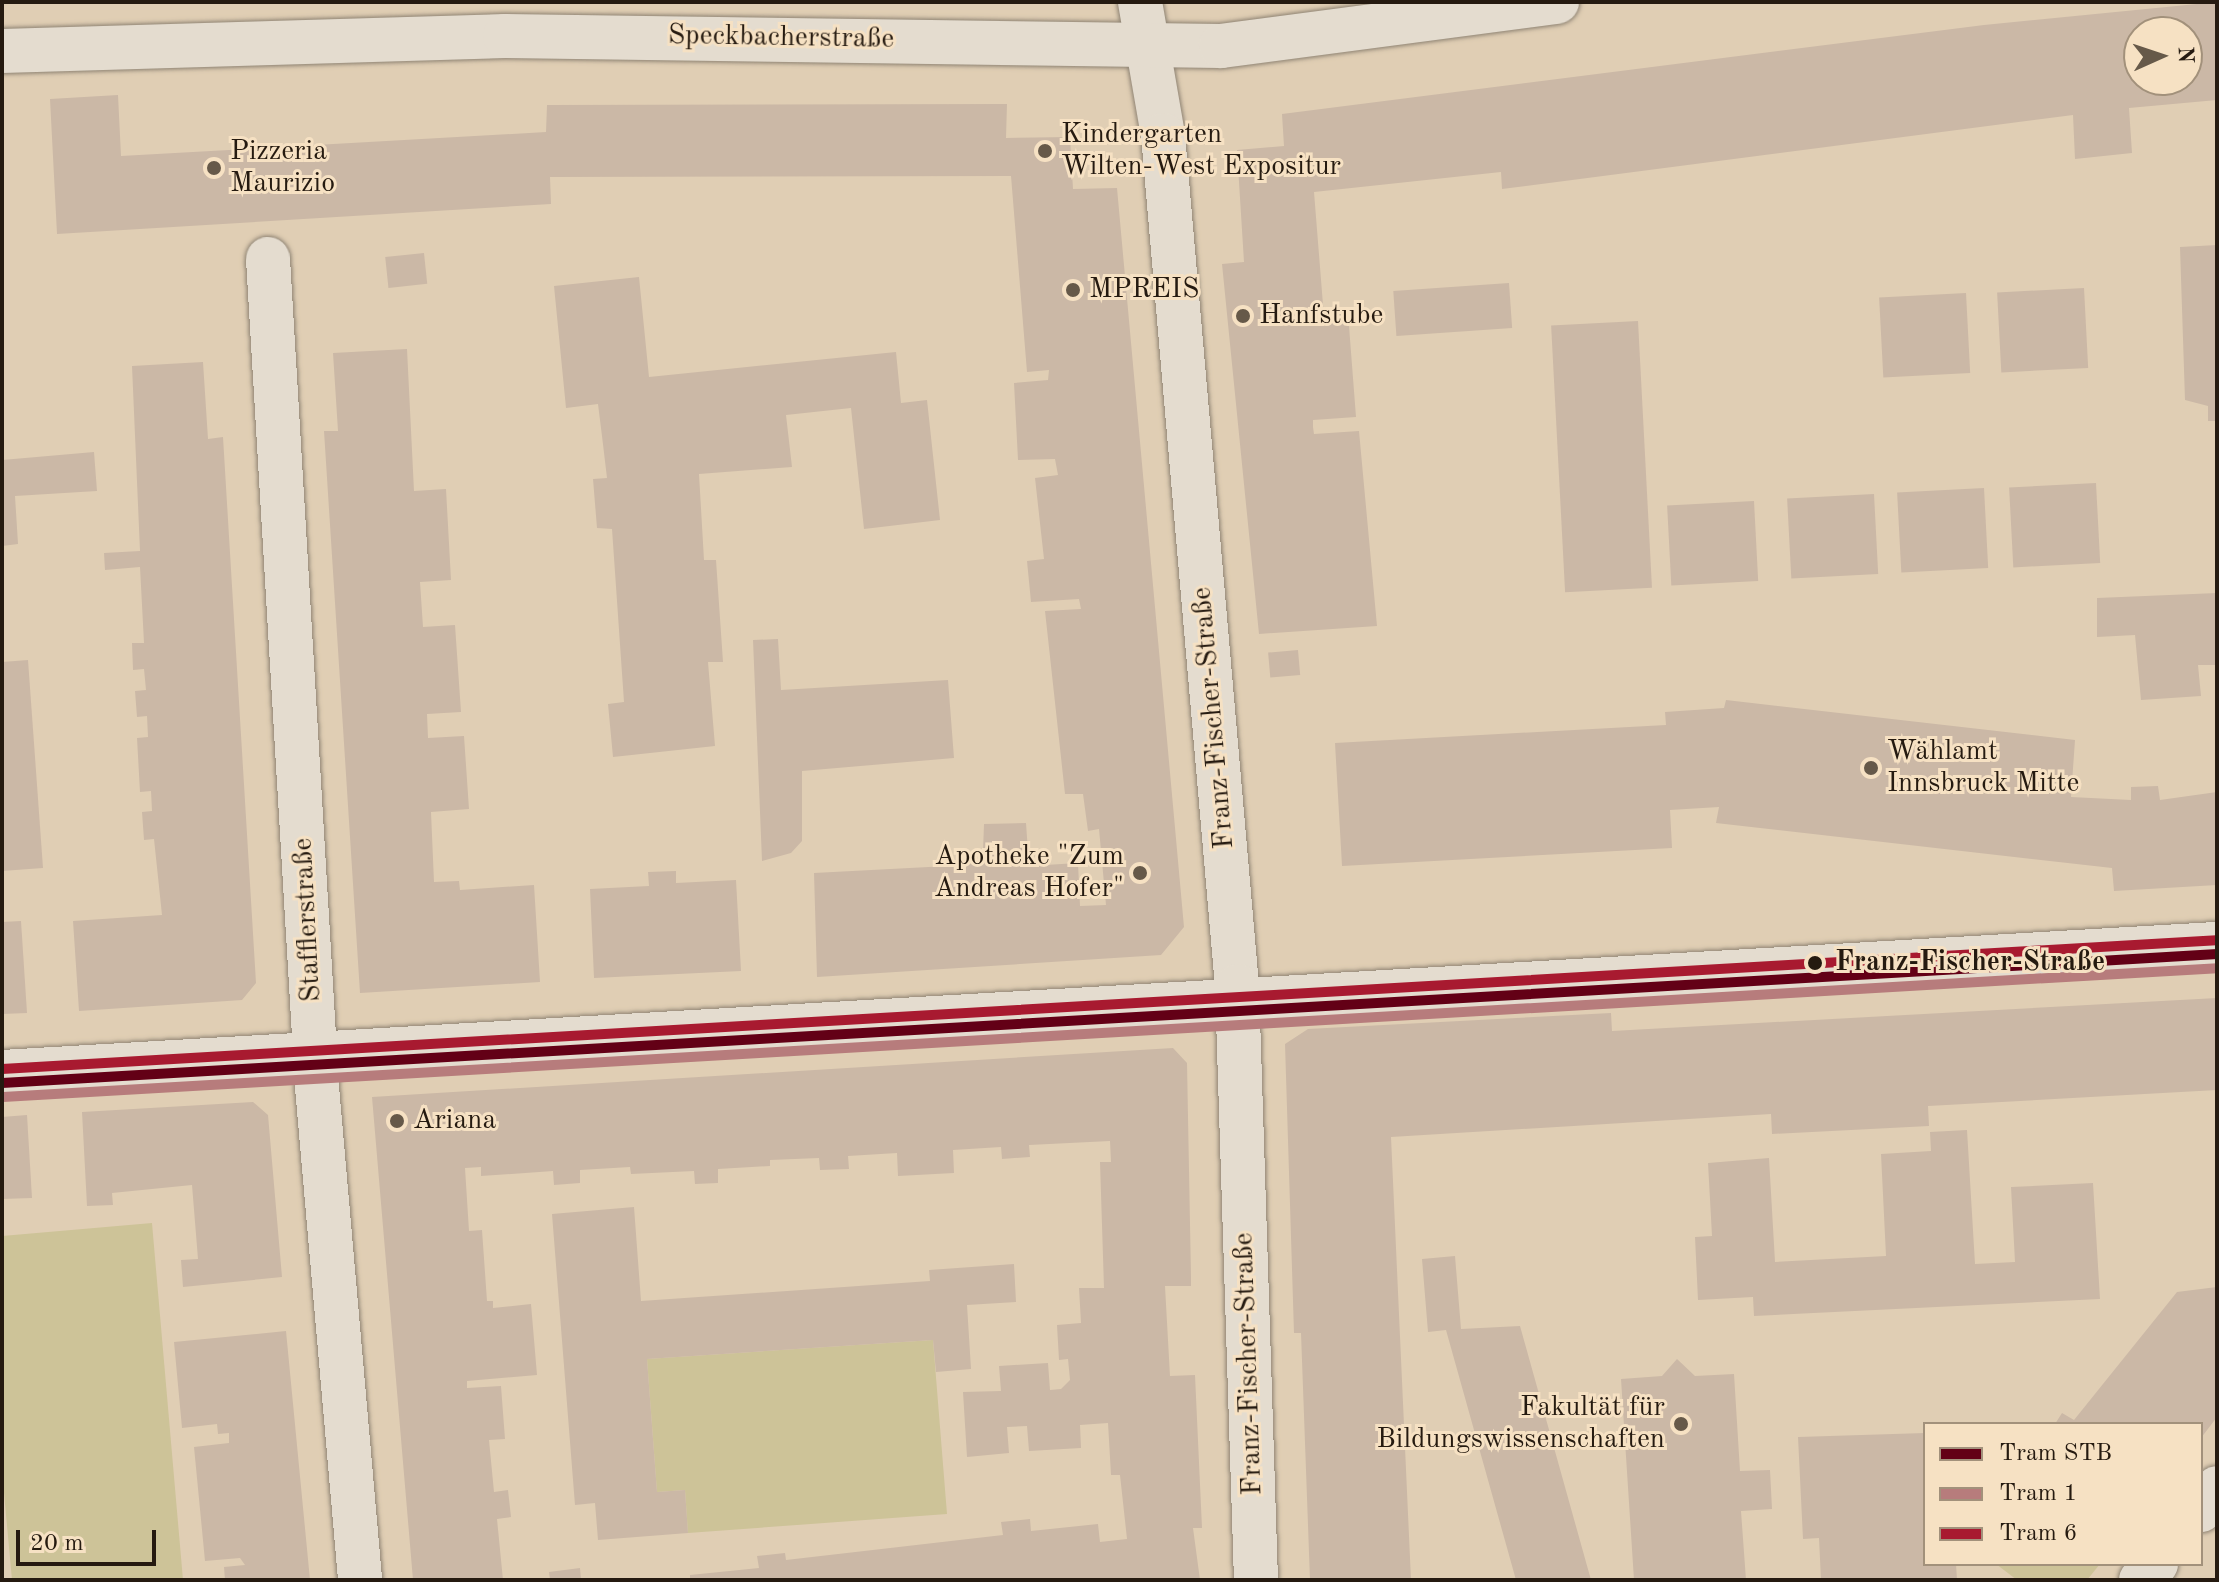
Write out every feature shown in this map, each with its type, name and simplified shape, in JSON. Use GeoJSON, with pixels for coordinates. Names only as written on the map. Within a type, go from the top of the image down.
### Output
{"type":"FeatureCollection","features":[{"type":"Feature","properties":{"kind":"street","name":"Franz-Fischer-Straße"},"geometry":{"type":"LineString","coordinates":[[1140,2],[1163,135],[1238,1000],[1256,1580]]}},
{"type":"Feature","properties":{"kind":"street","name":"Speckbacherstraße"},"geometry":{"type":"LineString","coordinates":[[2,51],[505,36],[1221,46],[1557,2]]}},
{"type":"Feature","properties":{"kind":"street","name":"Stafflerstraße"},"geometry":{"type":"LineString","coordinates":[[268,259],[316,1055],[360,1580]]}},
{"type":"Feature","properties":{"kind":"street"},"geometry":{"type":"LineString","coordinates":[[2,1072],[2217,944]]}},
{"type":"Feature","properties":{"kind":"street"},"geometry":{"type":"LineString","coordinates":[[2203,1507],[2217,1488]]}},
{"type":"Feature","properties":{"kind":"shaded area"},"geometry":{"type":"Polygon","coordinates":[[[152,1223],[183,1580],[12,1580],[2,1471],[2,1236],[152,1223]]]}},
{"type":"Feature","properties":{"kind":"shaded area"},"geometry":{"type":"Polygon","coordinates":[[[933,1340],[947,1514],[688,1533],[685,1490],[657,1492],[647,1359],[933,1340]]]}},
{"type":"Feature","properties":{"kind":"shaded area"},"geometry":{"type":"Polygon","coordinates":[[[1999,1566],[2098,1566],[2087,1580],[2017,1580],[1999,1566]]]}},
{"type":"Feature","properties":{"kind":"building"},"geometry":{"type":"Polygon","coordinates":[[[2217,2],[2217,100],[2129,108],[2132,153],[2075,159],[2073,115],[1502,189],[1501,172],[1314,192],[1324,317],[1348,313],[1356,417],[1313,420],[1314,434],[1359,431],[1377,626],[1259,634],[1222,264],[1244,262],[1237,150],[1284,146],[1282,114],[1984,25],[2217,2]]]}},
{"type":"Feature","properties":{"kind":"building"},"geometry":{"type":"Polygon","coordinates":[[[118,95],[121,156],[546,132],[547,105],[1007,104],[1006,138],[1070,137],[1073,189],[1117,188],[1184,927],[1161,955],[817,977],[814,873],[967,865],[964,855],[983,851],[984,824],[1026,823],[1029,866],[1078,863],[1080,906],[1106,905],[1099,829],[1088,831],[1083,794],[1065,794],[1045,611],[1081,609],[1079,599],[1031,602],[1027,561],[1044,559],[1035,478],[1058,475],[1055,459],[1018,460],[1014,383],[1048,380],[1049,370],[1027,372],[1011,176],[550,177],[551,204],[57,234],[50,99],[118,95]]]}},
{"type":"Feature","properties":{"kind":"building"},"geometry":{"type":"Polygon","coordinates":[[[2217,245],[2217,421],[2208,421],[2208,406],[2185,400],[2180,247],[2217,245]]]}},
{"type":"Feature","properties":{"kind":"building"},"geometry":{"type":"Polygon","coordinates":[[[424,253],[427,284],[388,288],[385,257],[424,253]]]}},
{"type":"Feature","properties":{"kind":"building"},"geometry":{"type":"Polygon","coordinates":[[[639,277],[649,377],[896,352],[901,403],[927,400],[940,520],[864,529],[851,408],[786,415],[792,467],[699,474],[704,560],[716,560],[723,662],[708,662],[715,746],[613,757],[608,704],[624,702],[612,529],[597,528],[593,479],[607,478],[598,404],[566,408],[554,286],[639,277]]]}},
{"type":"Feature","properties":{"kind":"building"},"geometry":{"type":"Polygon","coordinates":[[[1509,283],[1512,328],[1396,336],[1393,291],[1509,283]]]}},
{"type":"Feature","properties":{"kind":"building"},"geometry":{"type":"Polygon","coordinates":[[[2084,288],[2088,368],[2001,372],[1997,293],[2084,288]]]}},
{"type":"Feature","properties":{"kind":"building"},"geometry":{"type":"Polygon","coordinates":[[[1966,293],[1970,373],[1883,377],[1879,298],[1966,293]]]}},
{"type":"Feature","properties":{"kind":"building"},"geometry":{"type":"Polygon","coordinates":[[[1638,321],[1652,588],[1565,592],[1551,326],[1638,321]]]}},
{"type":"Feature","properties":{"kind":"building"},"geometry":{"type":"Polygon","coordinates":[[[407,349],[414,491],[446,489],[451,580],[420,582],[423,627],[455,625],[461,712],[427,714],[428,738],[464,736],[469,809],[431,812],[434,882],[459,881],[460,890],[534,885],[540,982],[360,993],[324,431],[338,431],[333,353],[407,349]]]}},
{"type":"Feature","properties":{"kind":"building"},"geometry":{"type":"Polygon","coordinates":[[[203,362],[208,439],[223,437],[256,983],[242,1000],[79,1011],[73,921],[162,915],[154,839],[144,840],[142,812],[152,811],[151,791],[140,792],[137,738],[148,737],[147,716],[137,717],[135,691],[146,690],[144,669],[133,670],[132,643],[144,643],[140,567],[105,570],[104,553],[140,551],[132,366],[203,362]]]}},
{"type":"Feature","properties":{"kind":"building"},"geometry":{"type":"Polygon","coordinates":[[[94,452],[97,491],[15,496],[18,544],[2,546],[2,460],[94,452]]]}},
{"type":"Feature","properties":{"kind":"building"},"geometry":{"type":"Polygon","coordinates":[[[2096,483],[2100,563],[2013,567],[2009,488],[2096,483]]]}},
{"type":"Feature","properties":{"kind":"building"},"geometry":{"type":"Polygon","coordinates":[[[1984,488],[1988,568],[1901,572],[1897,493],[1984,488]]]}},
{"type":"Feature","properties":{"kind":"building"},"geometry":{"type":"Polygon","coordinates":[[[1874,494],[1878,574],[1791,578],[1787,499],[1874,494]]]}},
{"type":"Feature","properties":{"kind":"building"},"geometry":{"type":"Polygon","coordinates":[[[1754,501],[1758,581],[1671,585],[1667,506],[1754,501]]]}},
{"type":"Feature","properties":{"kind":"building"},"geometry":{"type":"Polygon","coordinates":[[[2217,593],[2217,665],[2198,665],[2201,696],[2141,700],[2135,635],[2097,637],[2097,598],[2217,593]]]}},
{"type":"Feature","properties":{"kind":"building"},"geometry":{"type":"Polygon","coordinates":[[[778,639],[781,690],[948,680],[954,758],[802,771],[802,841],[791,853],[762,861],[753,640],[778,639]]]}},
{"type":"Feature","properties":{"kind":"building"},"geometry":{"type":"Polygon","coordinates":[[[1298,650],[1300,675],[1270,678],[1268,653],[1298,650]]]}},
{"type":"Feature","properties":{"kind":"building"},"geometry":{"type":"Polygon","coordinates":[[[28,660],[43,868],[2,871],[2,662],[28,660]]]}},
{"type":"Feature","properties":{"kind":"building"},"geometry":{"type":"Polygon","coordinates":[[[1726,700],[2075,740],[2071,797],[2131,800],[2131,787],[2158,786],[2160,800],[2217,792],[2217,885],[2114,891],[2112,868],[1716,823],[1719,807],[1670,810],[1672,848],[1342,866],[1335,743],[1666,725],[1665,712],[1724,708],[1726,700]]]}},
{"type":"Feature","properties":{"kind":"building"},"geometry":{"type":"Polygon","coordinates":[[[676,871],[676,883],[736,880],[741,971],[594,978],[590,889],[649,886],[648,872],[676,871]]]}},
{"type":"Feature","properties":{"kind":"building"},"geometry":{"type":"Polygon","coordinates":[[[21,921],[27,1013],[2,1014],[2,922],[21,921]]]}},
{"type":"Feature","properties":{"kind":"building"},"geometry":{"type":"Polygon","coordinates":[[[2217,998],[2217,1090],[1928,1106],[1929,1126],[1772,1134],[1771,1114],[1391,1137],[1411,1580],[1310,1580],[1301,1333],[1294,1333],[1285,1044],[1308,1029],[1611,1013],[1612,1031],[2217,998]]]}},
{"type":"Feature","properties":{"kind":"building"},"geometry":{"type":"Polygon","coordinates":[[[1173,1048],[1187,1063],[1191,1286],[1165,1286],[1170,1376],[1195,1375],[1202,1528],[1193,1528],[1200,1580],[690,1580],[690,1575],[759,1568],[757,1556],[785,1553],[786,1560],[1003,1535],[1001,1522],[1030,1519],[1031,1531],[1098,1524],[1100,1542],[1127,1539],[1120,1475],[1111,1475],[1108,1423],[1080,1425],[1081,1448],[1029,1451],[1027,1426],[1007,1427],[1009,1453],[967,1457],[963,1392],[1001,1391],[999,1366],[1048,1363],[1050,1390],[1061,1389],[1070,1380],[1068,1359],[1059,1360],[1057,1325],[1081,1323],[1079,1288],[1104,1288],[1100,1162],[1111,1162],[1110,1141],[1029,1145],[1030,1157],[1002,1159],[1001,1147],[953,1150],[954,1173],[898,1176],[897,1153],[848,1156],[849,1169],[820,1170],[819,1158],[770,1160],[770,1166],[718,1169],[718,1183],[695,1184],[694,1171],[631,1174],[630,1167],[580,1170],[580,1183],[554,1185],[553,1171],[481,1176],[481,1167],[465,1168],[469,1231],[482,1230],[487,1301],[493,1301],[493,1308],[531,1304],[537,1375],[467,1381],[467,1388],[501,1386],[505,1439],[489,1440],[494,1492],[508,1490],[511,1517],[497,1519],[503,1580],[413,1580],[372,1097],[1173,1048]]]}},
{"type":"Feature","properties":{"kind":"building"},"geometry":{"type":"Polygon","coordinates":[[[253,1102],[268,1115],[282,1277],[183,1287],[181,1260],[198,1259],[192,1185],[112,1193],[113,1205],[87,1206],[82,1112],[253,1102]]]}},
{"type":"Feature","properties":{"kind":"building"},"geometry":{"type":"Polygon","coordinates":[[[27,1115],[32,1198],[2,1199],[2,1117],[27,1115]]]}},
{"type":"Feature","properties":{"kind":"building"},"geometry":{"type":"Polygon","coordinates":[[[1967,1130],[1975,1264],[2015,1262],[2011,1187],[2093,1183],[2100,1299],[1754,1316],[1753,1297],[1698,1300],[1695,1237],[1712,1236],[1708,1163],[1769,1158],[1775,1262],[1886,1256],[1881,1154],[1931,1151],[1930,1132],[1967,1130]]]}},
{"type":"Feature","properties":{"kind":"building"},"geometry":{"type":"Polygon","coordinates":[[[634,1207],[641,1301],[930,1281],[929,1270],[1014,1264],[1016,1302],[967,1305],[971,1369],[936,1372],[933,1340],[647,1359],[657,1492],[685,1490],[688,1533],[598,1540],[595,1503],[575,1505],[552,1214],[634,1207]]]}},
{"type":"Feature","properties":{"kind":"building"},"geometry":{"type":"Polygon","coordinates":[[[1455,1256],[1461,1329],[1520,1326],[1591,1580],[1516,1580],[1446,1330],[1428,1332],[1422,1259],[1455,1256]]]}},
{"type":"Feature","properties":{"kind":"building"},"geometry":{"type":"Polygon","coordinates":[[[2217,1287],[2217,1417],[2203,1435],[2203,1422],[2056,1422],[2062,1413],[2074,1420],[2177,1292],[2217,1287]]]}},
{"type":"Feature","properties":{"kind":"building"},"geometry":{"type":"Polygon","coordinates":[[[286,1331],[310,1580],[225,1580],[224,1567],[245,1565],[240,1558],[205,1561],[194,1447],[229,1443],[229,1433],[218,1434],[217,1424],[182,1428],[174,1342],[286,1331]]]}},
{"type":"Feature","properties":{"kind":"building","name":"Fakultät für Bildungswissenschaften"},"geometry":{"type":"Polygon","coordinates":[[[1677,1359],[1695,1376],[1734,1374],[1740,1471],[1770,1470],[1772,1509],[1741,1511],[1746,1580],[1634,1580],[1621,1379],[1662,1376],[1677,1359]]]}},
{"type":"Feature","properties":{"kind":"building"},"geometry":{"type":"Polygon","coordinates":[[[1923,1433],[1923,1566],[1956,1566],[1957,1580],[1821,1580],[1819,1538],[1803,1539],[1798,1437],[1923,1433]]]}},
{"type":"Feature","properties":{"kind":"building"},"geometry":{"type":"Polygon","coordinates":[[[580,1568],[581,1580],[550,1580],[549,1572],[580,1568]]]}},
{"type":"Feature","properties":{"kind":"tram line","name":"6"},"geometry":{"type":"LineString","coordinates":[[2,1069],[2216,940]]}},
{"type":"Feature","properties":{"kind":"tram line","name":"STB"},"geometry":{"type":"LineString","coordinates":[[2,1083],[2217,954]]}},
{"type":"Feature","properties":{"kind":"tram line","name":"1"},"geometry":{"type":"LineString","coordinates":[[3,1097],[2217,968]]}},
{"type":"Feature","properties":{"kind":"place","name":"Kindergarten Wilten-West Expositur"},"geometry":{"type":"Point","coordinates":[1045,151]}},
{"type":"Feature","properties":{"kind":"place","name":"Pizzeria Maurizio"},"geometry":{"type":"Point","coordinates":[214,168]}},
{"type":"Feature","properties":{"kind":"place","name":"MPREIS"},"geometry":{"type":"Point","coordinates":[1073,290]}},
{"type":"Feature","properties":{"kind":"place","name":"Hanfstube"},"geometry":{"type":"Point","coordinates":[1243,316]}},
{"type":"Feature","properties":{"kind":"place","name":"Wählamt Innsbruck Mitte"},"geometry":{"type":"Point","coordinates":[1871,768]}},
{"type":"Feature","properties":{"kind":"place","name":"Apotheke \"Zum Andreas Hofer\""},"geometry":{"type":"Point","coordinates":[1140,873]}},
{"type":"Feature","properties":{"kind":"place","name":"Franz-Fischer-Straße"},"geometry":{"type":"Point","coordinates":[1815,963]}},
{"type":"Feature","properties":{"kind":"place","name":"Ariana"},"geometry":{"type":"Point","coordinates":[397,1121]}},
{"type":"Feature","properties":{"kind":"place","name":"Fakultät für Bildungswissenschaften"},"geometry":{"type":"Point","coordinates":[1681,1424]}}]}
